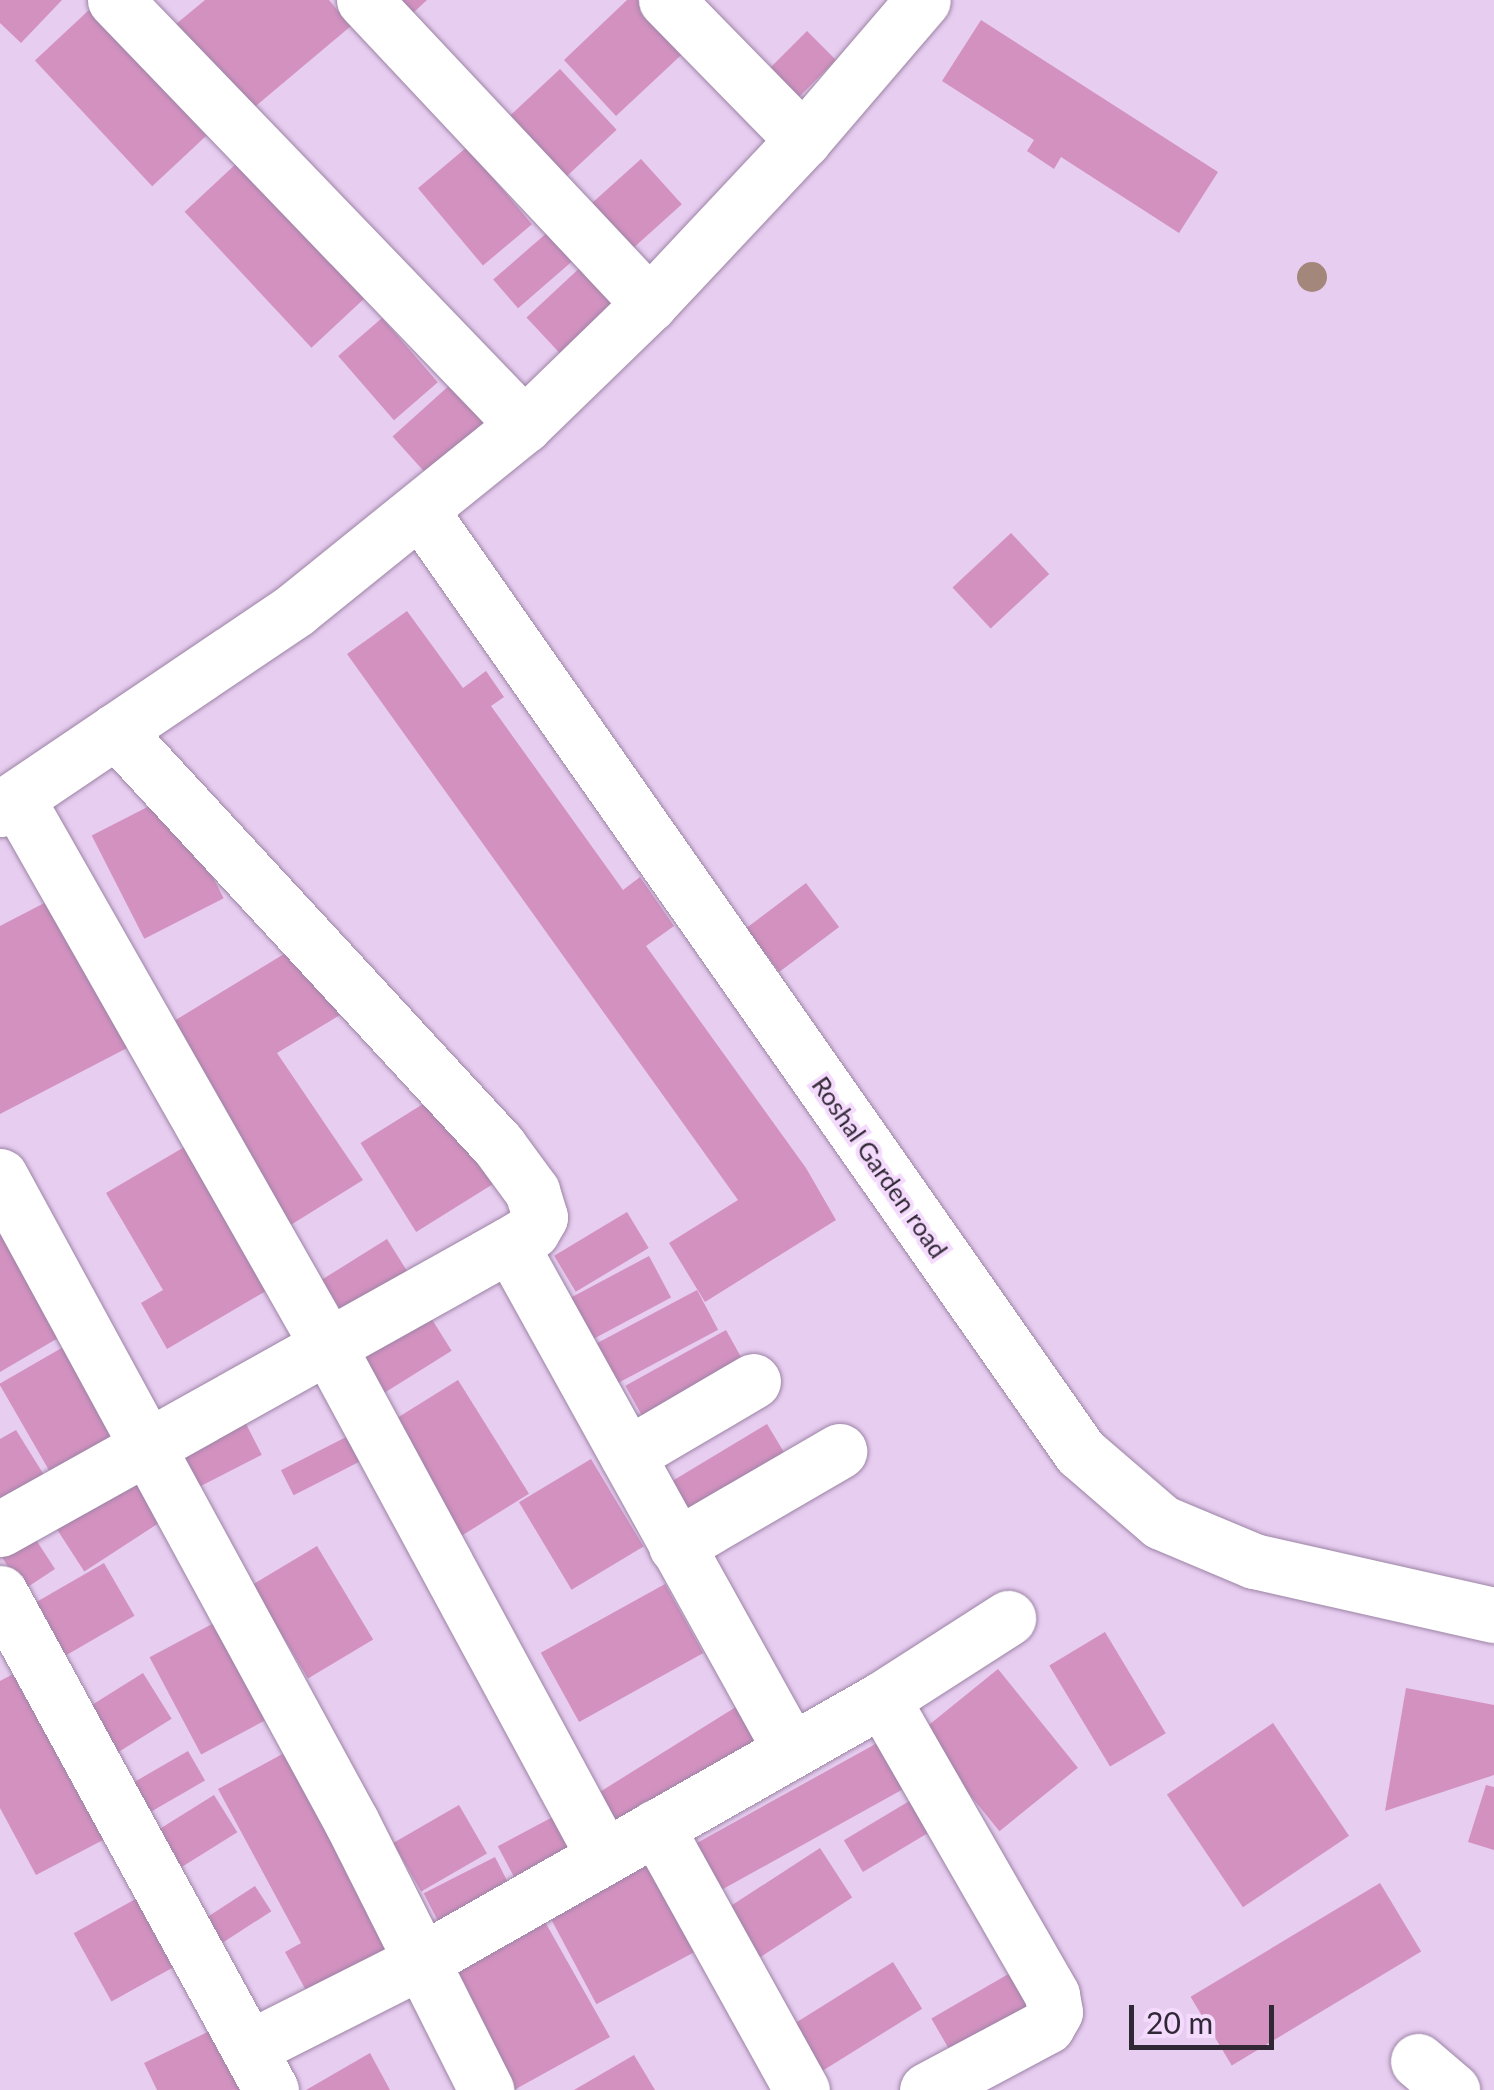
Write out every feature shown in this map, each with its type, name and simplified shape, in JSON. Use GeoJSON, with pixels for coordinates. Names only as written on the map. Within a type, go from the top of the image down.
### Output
{"type":"FeatureCollection","features":[{"type":"Feature","properties":{"kind":"street"},"geometry":{"type":"LineString","coordinates":[[115,0],[524,424]]}},
{"type":"Feature","properties":{"kind":"street"},"geometry":{"type":"LineString","coordinates":[[364,0],[649,304]]}},
{"type":"Feature","properties":{"kind":"street"},"geometry":{"type":"LineString","coordinates":[[666,0],[803,140]]}},
{"type":"Feature","properties":{"kind":"street"},"geometry":{"type":"LineString","coordinates":[[603,1855],[328,1346],[9,804],[296,608],[524,424],[649,304],[803,140],[923,0]]}},
{"type":"Feature","properties":{"kind":"street","name":"Roshal Garden road"},"geometry":{"type":"LineString","coordinates":[[420,510],[1080,1452],[1160,1522],[1254,1562],[1494,1614]]}},
{"type":"Feature","properties":{"kind":"street"},"geometry":{"type":"LineString","coordinates":[[0,1529],[510,1244],[532,1230],[540,1216],[532,1191],[499,1146],[116,731]]}},
{"type":"Feature","properties":{"kind":"street"},"geometry":{"type":"LineString","coordinates":[[0,1176],[423,1960],[486,2090]]}},
{"type":"Feature","properties":{"kind":"street"},"geometry":{"type":"LineString","coordinates":[[510,1244],[790,1749]]}},
{"type":"Feature","properties":{"kind":"street"},"geometry":{"type":"LineString","coordinates":[[627,1455],[753,1382]]}},
{"type":"Feature","properties":{"kind":"street"},"geometry":{"type":"LineString","coordinates":[[676,1546],[839,1451]]}},
{"type":"Feature","properties":{"kind":"street"},"geometry":{"type":"LineString","coordinates":[[0,1593],[260,2069],[423,1960],[882,1699],[1008,1618]]}},
{"type":"Feature","properties":{"kind":"street"},"geometry":{"type":"LineString","coordinates":[[882,1699],[1052,1995],[1055,2012],[1047,2026],[927,2090]]}},
{"type":"Feature","properties":{"kind":"street"},"geometry":{"type":"LineString","coordinates":[[656,1827],[802,2090]]}},
{"type":"Feature","properties":{"kind":"building"},"geometry":{"type":"Polygon","coordinates":[[[0,0],[62,0],[21,43],[0,23],[0,0]]]}},
{"type":"Feature","properties":{"kind":"building"},"geometry":{"type":"Polygon","coordinates":[[[205,0],[329,0],[351,26],[238,121],[164,34],[205,0]]]}},
{"type":"Feature","properties":{"kind":"building"},"geometry":{"type":"Polygon","coordinates":[[[375,0],[427,0],[399,26],[375,0]]]}},
{"type":"Feature","properties":{"kind":"building"},"geometry":{"type":"Polygon","coordinates":[[[627,0],[650,0],[693,44],[616,116],[564,60],[627,0]]]}},
{"type":"Feature","properties":{"kind":"building"},"geometry":{"type":"Polygon","coordinates":[[[89,10],[206,136],[152,186],[35,60],[89,10]]]}},
{"type":"Feature","properties":{"kind":"building"},"geometry":{"type":"Polygon","coordinates":[[[981,20],[1218,172],[1179,233],[1061,157],[1054,169],[1027,151],[1034,140],[942,81],[981,20]]]}},
{"type":"Feature","properties":{"kind":"building"},"geometry":{"type":"Polygon","coordinates":[[[807,31],[836,60],[787,109],[758,80],[807,31]]]}},
{"type":"Feature","properties":{"kind":"building"},"geometry":{"type":"Polygon","coordinates":[[[560,69],[617,130],[555,187],[499,126],[560,69]]]}},
{"type":"Feature","properties":{"kind":"building"},"geometry":{"type":"Polygon","coordinates":[[[467,147],[532,224],[483,266],[418,188],[467,147]]]}},
{"type":"Feature","properties":{"kind":"building"},"geometry":{"type":"Polygon","coordinates":[[[641,159],[682,204],[620,260],[579,215],[641,159]]]}},
{"type":"Feature","properties":{"kind":"building"},"geometry":{"type":"Polygon","coordinates":[[[238,162],[365,298],[311,348],[185,212],[238,162]]]}},
{"type":"Feature","properties":{"kind":"building"},"geometry":{"type":"Polygon","coordinates":[[[549,231],[574,260],[518,308],[493,280],[549,231]]]}},
{"type":"Feature","properties":{"kind":"building"},"geometry":{"type":"Polygon","coordinates":[[[585,263],[629,310],[570,364],[526,318],[585,263]]]}},
{"type":"Feature","properties":{"kind":"building"},"geometry":{"type":"Polygon","coordinates":[[[382,318],[438,382],[394,420],[338,356],[382,318]]]}},
{"type":"Feature","properties":{"kind":"building"},"geometry":{"type":"Polygon","coordinates":[[[452,383],[496,432],[437,486],[393,437],[452,383]]]}},
{"type":"Feature","properties":{"kind":"building"},"geometry":{"type":"Polygon","coordinates":[[[1011,533],[1049,574],[991,629],[952,588],[1011,533]]]}},
{"type":"Feature","properties":{"kind":"building"},"geometry":{"type":"Polygon","coordinates":[[[407,611],[463,688],[486,671],[504,697],[491,706],[623,890],[640,877],[674,926],[646,946],[806,1168],[836,1220],[705,1302],[669,1243],[738,1200],[347,654],[407,611]]]}},
{"type":"Feature","properties":{"kind":"building"},"geometry":{"type":"Polygon","coordinates":[[[171,795],[224,898],[144,939],[92,835],[171,795]]]}},
{"type":"Feature","properties":{"kind":"building"},"geometry":{"type":"Polygon","coordinates":[[[806,883],[839,927],[779,972],[746,928],[806,883]]]}},
{"type":"Feature","properties":{"kind":"building"},"geometry":{"type":"Polygon","coordinates":[[[52,899],[129,1047],[0,1114],[0,926],[52,899]]]}},
{"type":"Feature","properties":{"kind":"building"},"geometry":{"type":"Polygon","coordinates":[[[307,940],[350,1009],[277,1053],[363,1180],[281,1231],[156,1032],[307,940]]]}},
{"type":"Feature","properties":{"kind":"building"},"geometry":{"type":"Polygon","coordinates":[[[447,1089],[503,1178],[416,1232],[360,1143],[447,1089]]]}},
{"type":"Feature","properties":{"kind":"building"},"geometry":{"type":"Polygon","coordinates":[[[186,1146],[271,1288],[167,1349],[141,1303],[163,1290],[106,1193],[186,1146]]]}},
{"type":"Feature","properties":{"kind":"building"},"geometry":{"type":"Polygon","coordinates":[[[0,1209],[70,1331],[0,1372],[0,1209]]]}},
{"type":"Feature","properties":{"kind":"building"},"geometry":{"type":"Polygon","coordinates":[[[627,1212],[649,1248],[576,1292],[554,1256],[627,1212]]]}},
{"type":"Feature","properties":{"kind":"building"},"geometry":{"type":"Polygon","coordinates":[[[387,1239],[415,1283],[349,1324],[322,1280],[387,1239]]]}},
{"type":"Feature","properties":{"kind":"building"},"geometry":{"type":"Polygon","coordinates":[[[649,1256],[671,1297],[589,1341],[567,1300],[649,1256]]]}},
{"type":"Feature","properties":{"kind":"building"},"geometry":{"type":"Polygon","coordinates":[[[697,1290],[718,1330],[602,1392],[580,1352],[697,1290]]]}},
{"type":"Feature","properties":{"kind":"building"},"geometry":{"type":"Polygon","coordinates":[[[423,1305],[452,1351],[383,1394],[354,1348],[423,1305]]]}},
{"type":"Feature","properties":{"kind":"building"},"geometry":{"type":"Polygon","coordinates":[[[726,1330],[750,1374],[650,1429],[625,1386],[726,1330]]]}},
{"type":"Feature","properties":{"kind":"building"},"geometry":{"type":"Polygon","coordinates":[[[72,1342],[126,1436],[54,1478],[0,1384],[72,1342]]]}},
{"type":"Feature","properties":{"kind":"building"},"geometry":{"type":"Polygon","coordinates":[[[458,1380],[529,1494],[455,1540],[384,1426],[458,1380]]]}},
{"type":"Feature","properties":{"kind":"building"},"geometry":{"type":"Polygon","coordinates":[[[240,1412],[262,1455],[191,1491],[170,1448],[240,1412]]]}},
{"type":"Feature","properties":{"kind":"building"},"geometry":{"type":"Polygon","coordinates":[[[767,1424],[792,1466],[684,1531],[659,1489],[767,1424]]]}},
{"type":"Feature","properties":{"kind":"building"},"geometry":{"type":"Polygon","coordinates":[[[16,1430],[44,1475],[0,1503],[0,1439],[16,1430]]]}},
{"type":"Feature","properties":{"kind":"building"},"geometry":{"type":"Polygon","coordinates":[[[354,1433],[367,1458],[294,1495],[281,1470],[354,1433]]]}},
{"type":"Feature","properties":{"kind":"building"},"geometry":{"type":"Polygon","coordinates":[[[591,1459],[644,1546],[572,1590],[519,1502],[591,1459]]]}},
{"type":"Feature","properties":{"kind":"building"},"geometry":{"type":"Polygon","coordinates":[[[138,1465],[171,1515],[84,1571],[52,1521],[138,1465]]]}},
{"type":"Feature","properties":{"kind":"building"},"geometry":{"type":"Polygon","coordinates":[[[27,1526],[55,1569],[23,1590],[0,1554],[27,1526]]]}},
{"type":"Feature","properties":{"kind":"building"},"geometry":{"type":"Polygon","coordinates":[[[317,1546],[373,1639],[308,1679],[252,1585],[317,1546]]]}},
{"type":"Feature","properties":{"kind":"building"},"geometry":{"type":"Polygon","coordinates":[[[104,1563],[134,1616],[55,1662],[24,1609],[104,1563]]]}},
{"type":"Feature","properties":{"kind":"building"},"geometry":{"type":"Polygon","coordinates":[[[665,1584],[703,1653],[579,1722],[541,1653],[665,1584]]]}},
{"type":"Feature","properties":{"kind":"building"},"geometry":{"type":"Polygon","coordinates":[[[229,1615],[281,1712],[201,1754],[150,1657],[229,1615]]]}},
{"type":"Feature","properties":{"kind":"building"},"geometry":{"type":"Polygon","coordinates":[[[1105,1632],[1166,1733],[1110,1767],[1049,1665],[1105,1632]]]}},
{"type":"Feature","properties":{"kind":"building"},"geometry":{"type":"Polygon","coordinates":[[[998,1669],[1078,1768],[999,1831],[920,1733],[998,1669]]]}},
{"type":"Feature","properties":{"kind":"building"},"geometry":{"type":"Polygon","coordinates":[[[15,1673],[105,1839],[36,1875],[0,1808],[0,1681],[15,1673]]]}},
{"type":"Feature","properties":{"kind":"building"},"geometry":{"type":"Polygon","coordinates":[[[143,1673],[172,1719],[110,1757],[81,1712],[143,1673]]]}},
{"type":"Feature","properties":{"kind":"building"},"geometry":{"type":"Polygon","coordinates":[[[1406,1688],[1494,1705],[1494,1775],[1385,1811],[1406,1688]]]}},
{"type":"Feature","properties":{"kind":"building"},"geometry":{"type":"Polygon","coordinates":[[[739,1705],[765,1747],[618,1838],[592,1797],[739,1705]]]}},
{"type":"Feature","properties":{"kind":"building"},"geometry":{"type":"Polygon","coordinates":[[[1273,1723],[1349,1836],[1243,1907],[1167,1795],[1273,1723]]]}},
{"type":"Feature","properties":{"kind":"building"},"geometry":{"type":"Polygon","coordinates":[[[879,1742],[905,1788],[712,1895],[687,1849],[879,1742]]]}},
{"type":"Feature","properties":{"kind":"building"},"geometry":{"type":"Polygon","coordinates":[[[188,1751],[205,1780],[135,1821],[118,1792],[188,1751]]]}},
{"type":"Feature","properties":{"kind":"building"},"geometry":{"type":"Polygon","coordinates":[[[286,1752],[393,1949],[308,1994],[285,1952],[301,1943],[218,1789],[286,1752]]]}},
{"type":"Feature","properties":{"kind":"building"},"geometry":{"type":"Polygon","coordinates":[[[1486,1785],[1494,1787],[1494,1850],[1468,1842],[1486,1785]]]}},
{"type":"Feature","properties":{"kind":"building"},"geometry":{"type":"Polygon","coordinates":[[[921,1794],[940,1826],[863,1872],[844,1840],[921,1794]]]}},
{"type":"Feature","properties":{"kind":"building"},"geometry":{"type":"Polygon","coordinates":[[[214,1795],[237,1832],[174,1872],[150,1835],[214,1795]]]}},
{"type":"Feature","properties":{"kind":"building"},"geometry":{"type":"Polygon","coordinates":[[[459,1805],[487,1853],[421,1891],[393,1843],[459,1805]]]}},
{"type":"Feature","properties":{"kind":"building"},"geometry":{"type":"Polygon","coordinates":[[[564,1811],[584,1849],[518,1884],[498,1846],[564,1811]]]}},
{"type":"Feature","properties":{"kind":"building"},"geometry":{"type":"Polygon","coordinates":[[[820,1848],[852,1897],[754,1961],[722,1912],[820,1848]]]}},
{"type":"Feature","properties":{"kind":"building"},"geometry":{"type":"Polygon","coordinates":[[[658,1856],[706,1946],[596,2004],[549,1914],[658,1856]]]}},
{"type":"Feature","properties":{"kind":"building"},"geometry":{"type":"Polygon","coordinates":[[[495,1857],[513,1892],[441,1928],[424,1893],[495,1857]]]}},
{"type":"Feature","properties":{"kind":"building"},"geometry":{"type":"Polygon","coordinates":[[[1380,1883],[1421,1952],[1232,2065],[1191,1997],[1380,1883]]]}},
{"type":"Feature","properties":{"kind":"building"},"geometry":{"type":"Polygon","coordinates":[[[255,1886],[271,1911],[208,1953],[191,1927],[255,1886]]]}},
{"type":"Feature","properties":{"kind":"building"},"geometry":{"type":"Polygon","coordinates":[[[141,1896],[179,1964],[111,2002],[74,1933],[141,1896]]]}},
{"type":"Feature","properties":{"kind":"building"},"geometry":{"type":"Polygon","coordinates":[[[540,1913],[610,2037],[514,2090],[499,2090],[438,1974],[540,1913]]]}},
{"type":"Feature","properties":{"kind":"building"},"geometry":{"type":"Polygon","coordinates":[[[893,1962],[922,2009],[809,2079],[780,2032],[893,1962]]]}},
{"type":"Feature","properties":{"kind":"building"},"geometry":{"type":"Polygon","coordinates":[[[1024,1965],[1044,1999],[951,2052],[931,2018],[1024,1965]]]}},
{"type":"Feature","properties":{"kind":"building"},"geometry":{"type":"Polygon","coordinates":[[[226,2023],[258,2090],[157,2090],[144,2063],[226,2023]]]}},
{"type":"Feature","properties":{"kind":"building"},"geometry":{"type":"Polygon","coordinates":[[[370,2053],[390,2090],[306,2090],[370,2053]]]}},
{"type":"Feature","properties":{"kind":"building"},"geometry":{"type":"Polygon","coordinates":[[[634,2055],[655,2090],[574,2090],[634,2055]]]}}]}
